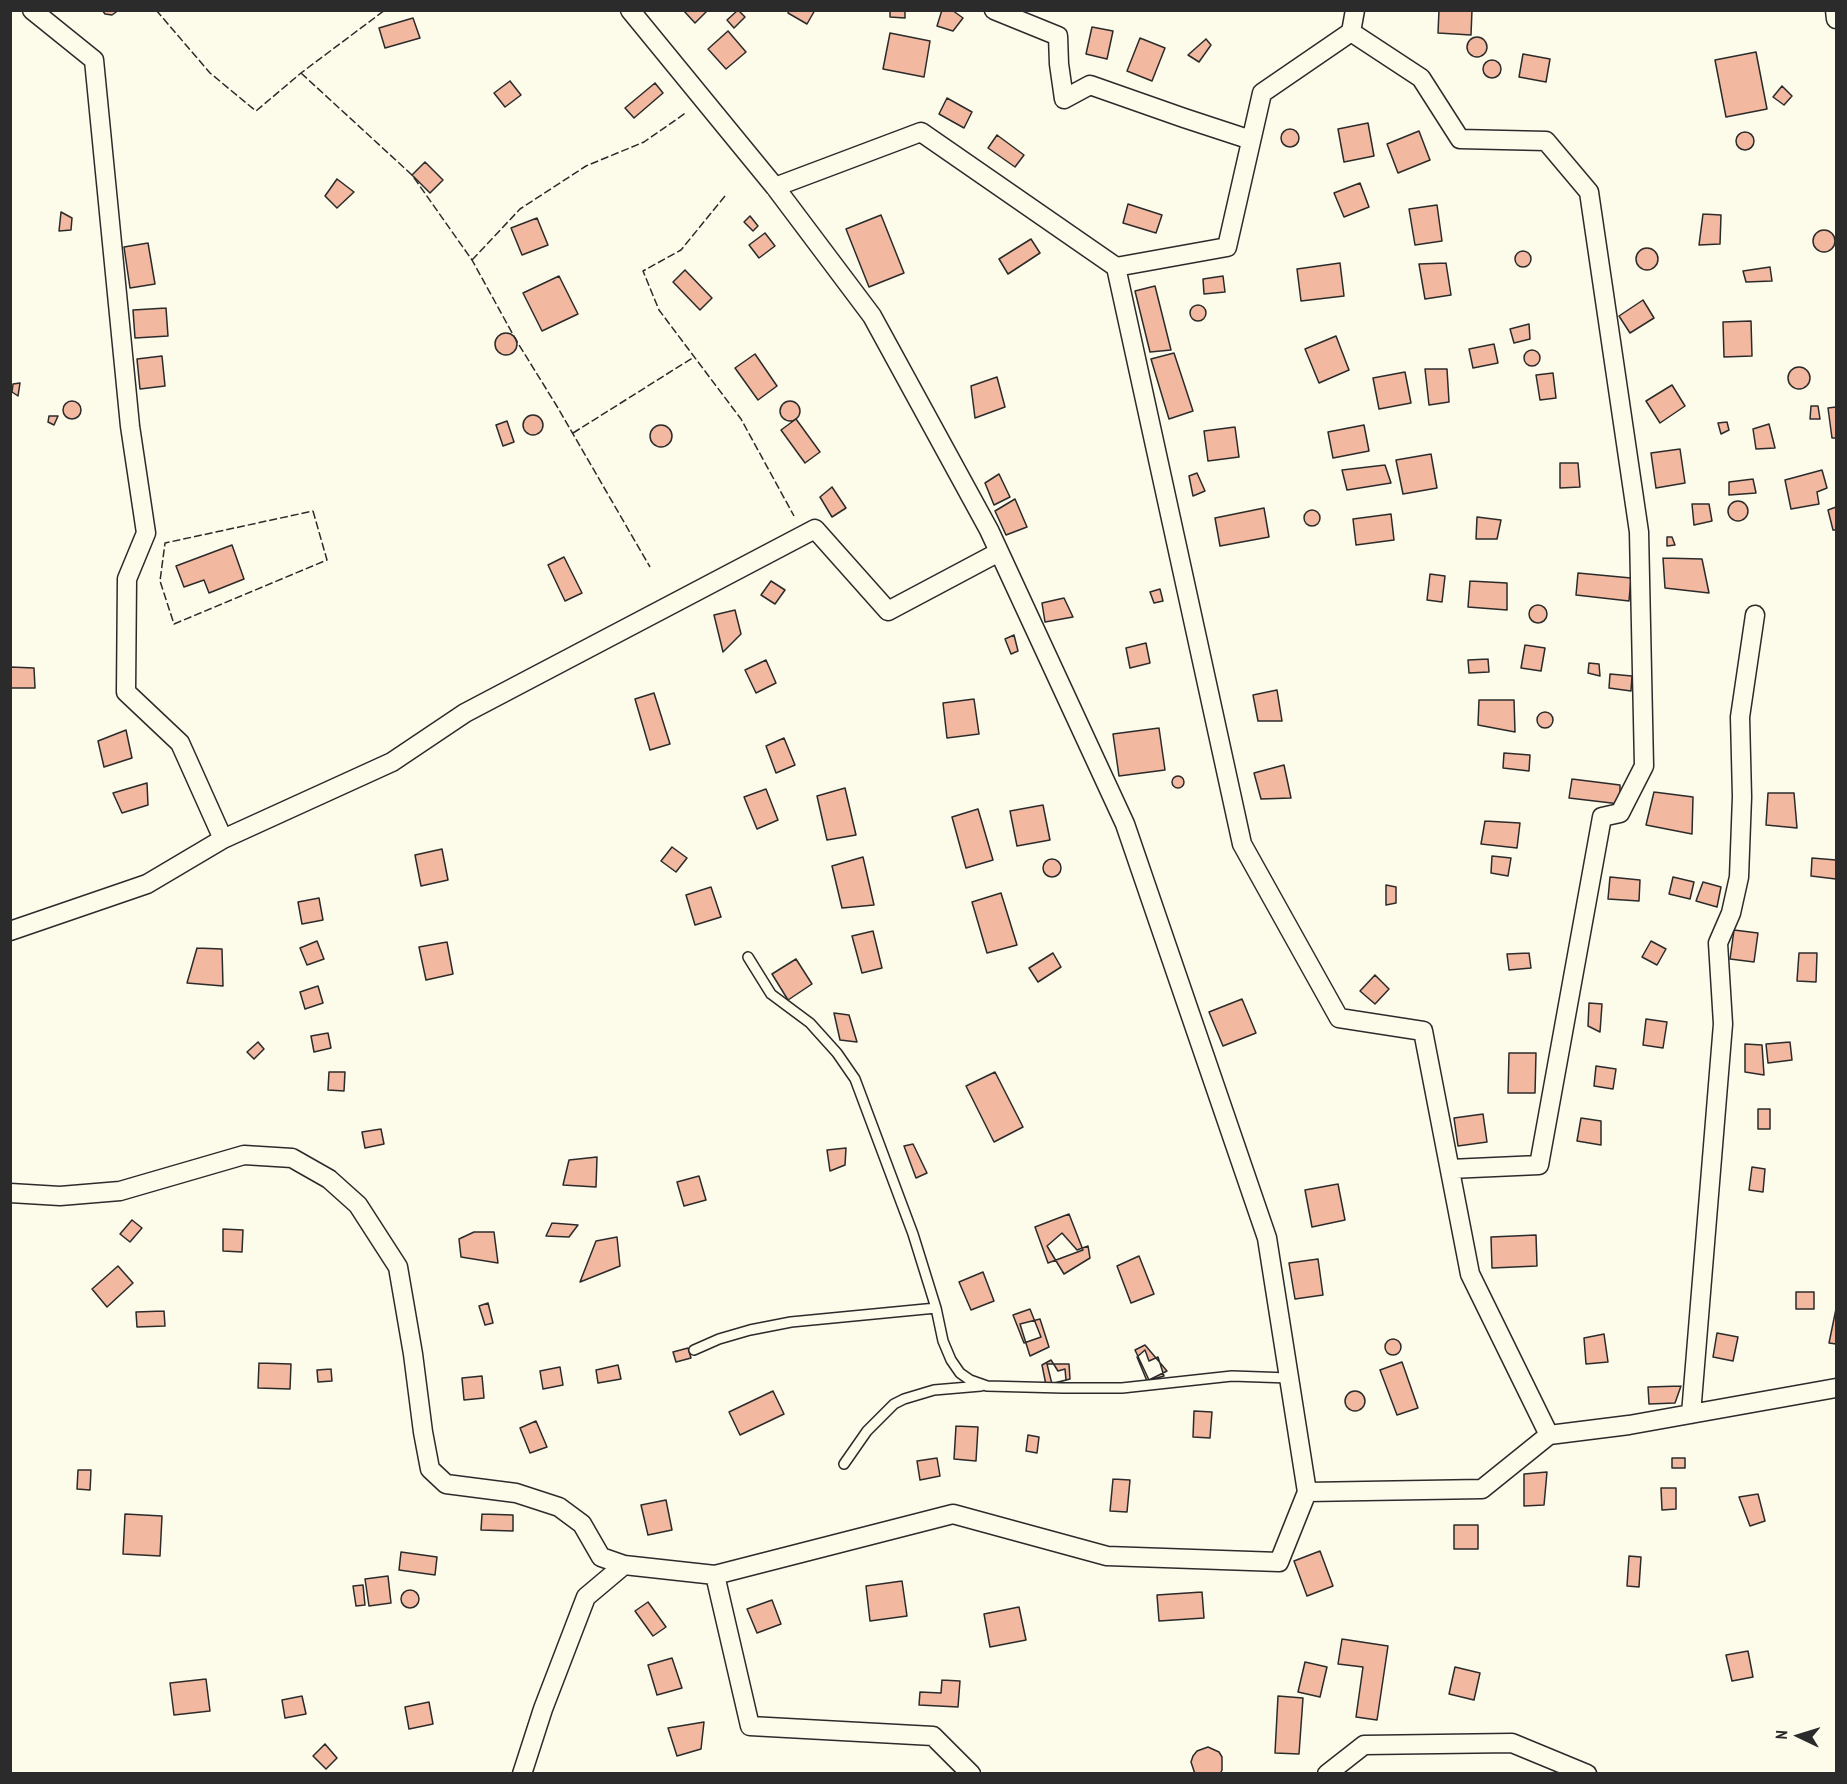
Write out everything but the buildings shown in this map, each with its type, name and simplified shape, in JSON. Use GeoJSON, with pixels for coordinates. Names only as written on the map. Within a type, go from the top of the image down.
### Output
{"type":"FeatureCollection","features":[{"type":"Feature","properties":{"kind":"street"},"geometry":{"type":"LineString","coordinates":[[32,10],[94,60],[130,426],[146,533],[126,579],[126,692],[180,743],[223,839]]}},
{"type":"Feature","properties":{"kind":"street"},"geometry":{"type":"LineString","coordinates":[[10,1193],[60,1196],[120,1191],[244,1155],[292,1158],[329,1179],[358,1205],[398,1267],[430,1469],[446,1484],[516,1493],[559,1507],[582,1524],[601,1557],[624,1565],[716,1575],[953,1514],[1107,1556],[1279,1562],[1307,1492],[1267,1238],[1125,824],[989,531],[872,316],[775,187],[630,10]]}},
{"type":"Feature","properties":{"kind":"street"},"geometry":{"type":"LineString","coordinates":[[993,10],[1058,36],[1064,99],[1090,85],[1251,140]]}},
{"type":"Feature","properties":{"kind":"street"},"geometry":{"type":"LineString","coordinates":[[1116,267],[1227,248],[1262,93],[1351,32],[1355,10]]}},
{"type":"Feature","properties":{"kind":"street"},"geometry":{"type":"LineString","coordinates":[[1835,10],[1836,20]]}},
{"type":"Feature","properties":{"kind":"street"},"geometry":{"type":"LineString","coordinates":[[1351,32],[1421,78],[1460,139],[1546,141],[1589,192],[1639,532],[1644,766],[1620,813],[1602,817],[1539,1165],[1450,1169]]}},
{"type":"Feature","properties":{"kind":"street"},"geometry":{"type":"LineString","coordinates":[[775,187],[921,132],[1116,267],[1242,844],[1339,1018],[1423,1031],[1470,1274],[1549,1435]]}},
{"type":"Feature","properties":{"kind":"street"},"geometry":{"type":"LineString","coordinates":[[10,931],[147,885],[223,839],[392,762],[465,713],[815,529],[888,611],[999,552]]}},
{"type":"Feature","properties":{"kind":"street"},"geometry":{"type":"LineString","coordinates":[[1691,1414],[1723,1024],[1718,943],[1731,914],[1738,877],[1742,797],[1740,717],[1755,615]]}},
{"type":"Feature","properties":{"kind":"street"},"geometry":{"type":"LineString","coordinates":[[1307,1492],[1482,1489],[1549,1435],[1629,1425],[1836,1388]]}},
{"type":"Feature","properties":{"kind":"street"},"geometry":{"type":"LineString","coordinates":[[522,1773],[543,1709],[586,1597],[624,1565]]}},
{"type":"Feature","properties":{"kind":"street"},"geometry":{"type":"LineString","coordinates":[[716,1575],[750,1726],[933,1736],[971,1773]]}},
{"type":"Feature","properties":{"kind":"street"},"geometry":{"type":"LineString","coordinates":[[1327,1773],[1364,1745],[1512,1743],[1587,1773]]}},
{"type":"Feature","properties":{"kind":"lane"},"geometry":{"type":"LineString","coordinates":[[748,957],[771,994],[810,1023],[837,1053],[855,1079],[913,1234],[936,1308],[943,1341],[951,1360],[960,1373],[970,1380],[987,1386]]}},
{"type":"Feature","properties":{"kind":"lane"},"geometry":{"type":"LineString","coordinates":[[694,1350],[719,1339],[750,1330],[791,1322],[936,1308]]}},
{"type":"Feature","properties":{"kind":"lane"},"geometry":{"type":"LineString","coordinates":[[844,1464],[867,1431],[894,1404],[934,1390],[987,1386],[1122,1388],[1232,1376],[1289,1378]]}},
{"type":"Feature","properties":{"kind":"fence"},"geometry":{"type":"LineString","coordinates":[[156,10],[210,73],[256,111],[301,73],[385,10]]}},
{"type":"Feature","properties":{"kind":"fence"},"geometry":{"type":"LineString","coordinates":[[301,73],[412,175],[472,260],[516,340],[650,567]]}},
{"type":"Feature","properties":{"kind":"fence"},"geometry":{"type":"LineString","coordinates":[[472,260],[520,209],[586,166],[644,142],[687,112]]}},
{"type":"Feature","properties":{"kind":"fence"},"geometry":{"type":"LineString","coordinates":[[725,196],[681,250],[643,271],[659,310],[741,419],[794,516]]}},
{"type":"Feature","properties":{"kind":"fence"},"geometry":{"type":"LineString","coordinates":[[573,433],[694,357]]}},
{"type":"Feature","properties":{"kind":"fence"},"geometry":{"type":"LineString","coordinates":[[313,511],[327,560],[174,624],[160,581],[165,543],[313,511]]}}]}
